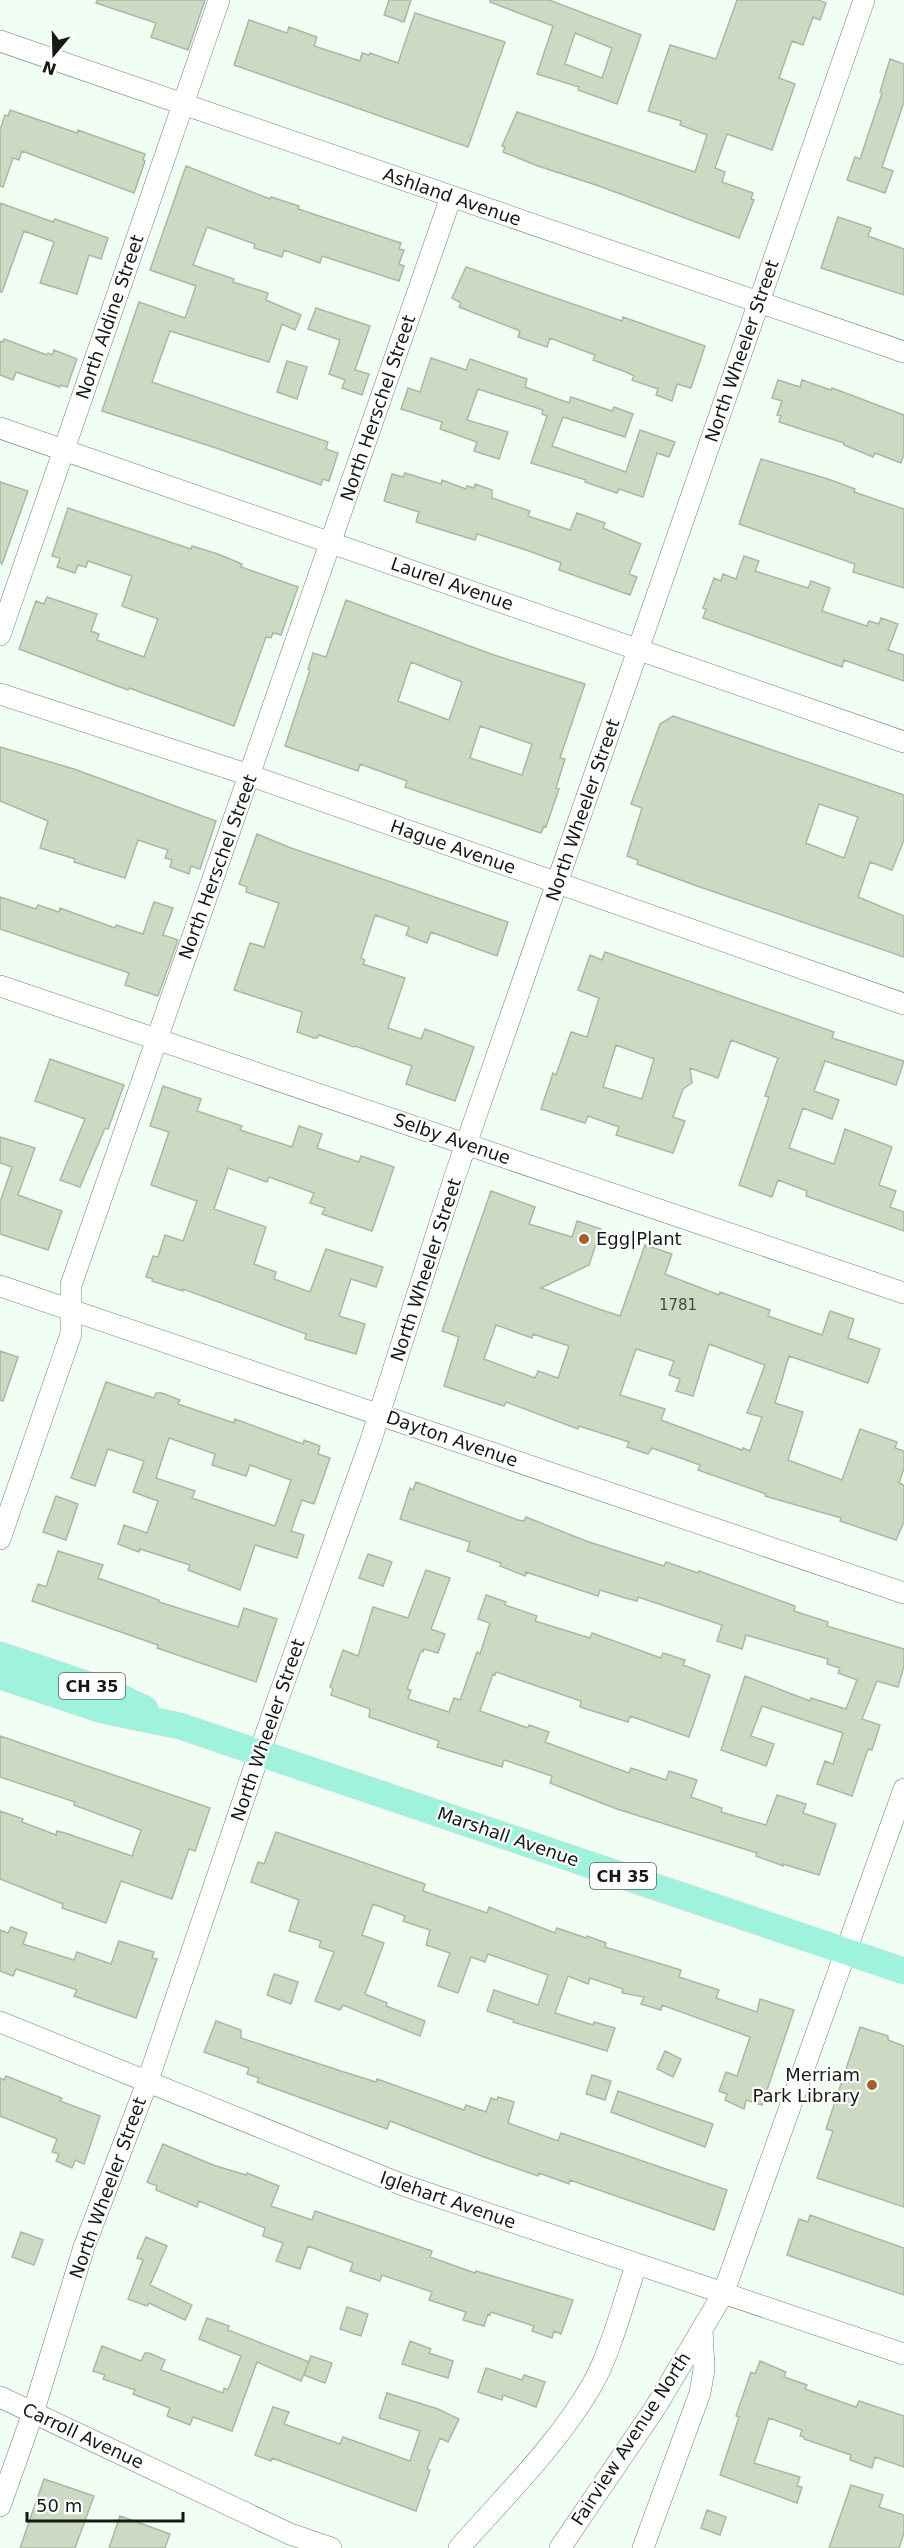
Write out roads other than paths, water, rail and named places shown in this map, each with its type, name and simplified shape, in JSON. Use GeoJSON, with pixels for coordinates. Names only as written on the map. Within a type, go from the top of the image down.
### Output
{"type":"FeatureCollection","features":[{"type":"Feature","properties":{"kind":"main road","name":"Marshall Avenue"},"geometry":{"type":"LineString","coordinates":[[0,1655],[107,1691],[180,1726],[904,1971]]}},
{"type":"Feature","properties":{"kind":"main road","name":"Marshall Avenue"},"geometry":{"type":"LineString","coordinates":[[0,1676],[102,1710],[180,1726]]}},
{"type":"Feature","properties":{"kind":"street","name":"North Aldine Street"},"geometry":{"type":"LineString","coordinates":[[0,635],[219,0]]}},
{"type":"Feature","properties":{"kind":"street","name":"North Wheeler Street"},"geometry":{"type":"LineString","coordinates":[[0,2506],[33,2413],[84,2247],[147,2083],[379,1414],[466,1144],[864,0]]}},
{"type":"Feature","properties":{"kind":"street","name":"Ashland Avenue"},"geometry":{"type":"LineString","coordinates":[[0,40],[904,352]]}},
{"type":"Feature","properties":{"kind":"street","name":"North Herschel Street"},"geometry":{"type":"LineString","coordinates":[[0,1539],[72,1334],[71,1285],[451,197]]}},
{"type":"Feature","properties":{"kind":"street","name":"Laurel Avenue"},"geometry":{"type":"LineString","coordinates":[[0,428],[331,541],[904,742]]}},
{"type":"Feature","properties":{"kind":"street","name":"Hague Avenue"},"geometry":{"type":"LineString","coordinates":[[0,694],[250,777],[904,1004]]}},
{"type":"Feature","properties":{"kind":"street","name":"Selby Avenue"},"geometry":{"type":"LineString","coordinates":[[0,986],[904,1293]]}},
{"type":"Feature","properties":{"kind":"street","name":"Dayton Avenue"},"geometry":{"type":"LineString","coordinates":[[0,1286],[904,1593]]}},
{"type":"Feature","properties":{"kind":"street","name":"Fairview Avenue North"},"geometry":{"type":"LineString","coordinates":[[560,2548],[655,2408],[723,2294],[904,1789]]}},
{"type":"Feature","properties":{"kind":"street","name":"Iglehart Avenue"},"geometry":{"type":"LineString","coordinates":[[0,2022],[403,2185],[904,2354]]}},
{"type":"Feature","properties":{"kind":"street"},"geometry":{"type":"LineString","coordinates":[[459,2548],[558,2434],[584,2398],[603,2361],[636,2265]]}},
{"type":"Feature","properties":{"kind":"street","name":"Fairview Avenue North"},"geometry":{"type":"LineString","coordinates":[[643,2548],[700,2393],[704,2369],[702,2330]]}},
{"type":"Feature","properties":{"kind":"street","name":"Carroll Avenue"},"geometry":{"type":"LineString","coordinates":[[0,2397],[290,2534],[331,2548]]}},
{"type":"Feature","properties":{"kind":"place","name":"Egg|Plant"},"geometry":{"type":"Point","coordinates":[584,1239]}},
{"type":"Feature","properties":{"kind":"place","name":"Merriam Park Library"},"geometry":{"type":"Point","coordinates":[872,2085]}}]}
